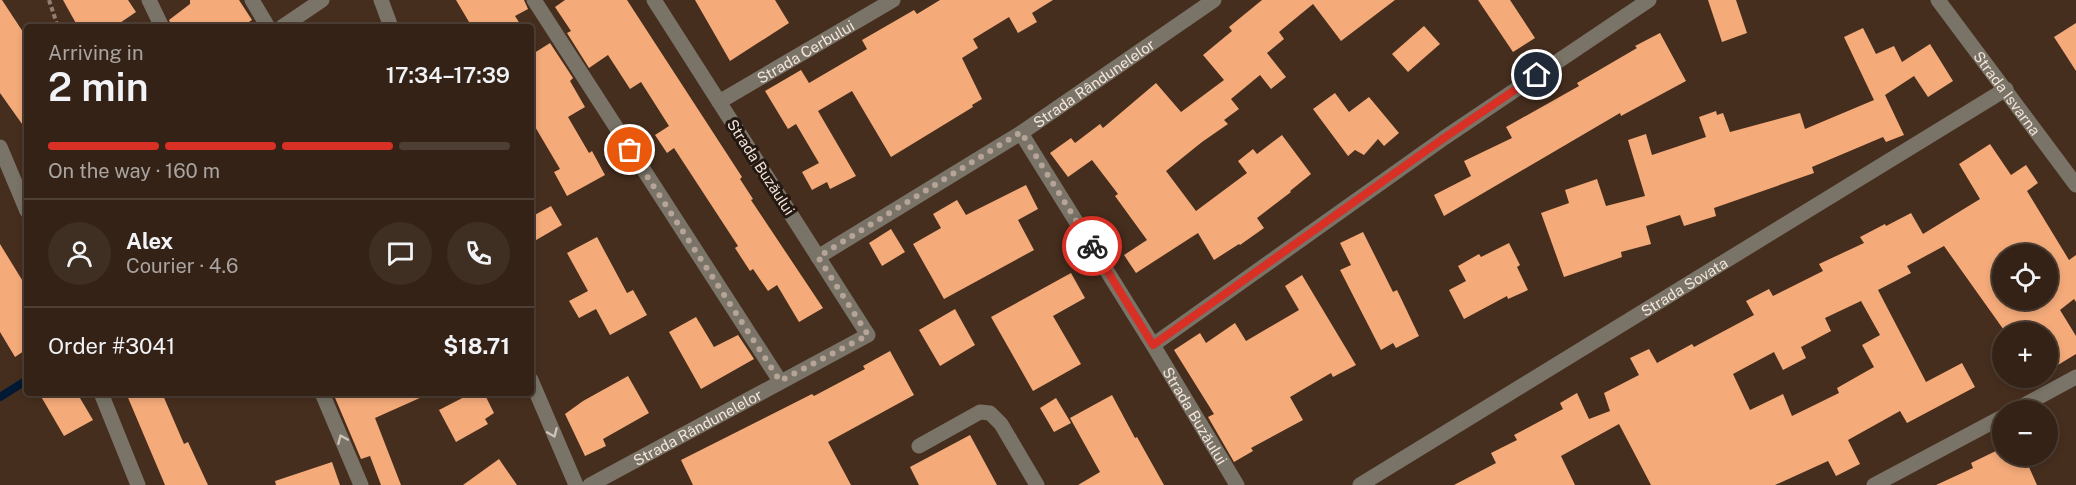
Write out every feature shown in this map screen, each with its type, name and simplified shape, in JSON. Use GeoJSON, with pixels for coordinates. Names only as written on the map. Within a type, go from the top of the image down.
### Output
{"type":"FeatureCollection","features":[{"type":"Feature","properties":{"kind":"street"},"geometry":{"type":"LineString","coordinates":[[149,0],[161,24]]}},
{"type":"Feature","properties":{"kind":"street"},"geometry":{"type":"LineString","coordinates":[[252,0],[266,24]]}},
{"type":"Feature","properties":{"kind":"street"},"geometry":{"type":"LineString","coordinates":[[286,24],[322,0]]}},
{"type":"Feature","properties":{"kind":"street"},"geometry":{"type":"LineString","coordinates":[[381,0],[390,24]]}},
{"type":"Feature","properties":{"kind":"street"},"geometry":{"type":"LineString","coordinates":[[534,0],[780,381]]}},
{"type":"Feature","properties":{"kind":"street","name":"Strada Buzăului"},"geometry":{"type":"LineString","coordinates":[[654,0],[868,335]]}},
{"type":"Feature","properties":{"kind":"street","name":"Strada Cerbului"},"geometry":{"type":"LineString","coordinates":[[719,102],[893,0]]}},
{"type":"Feature","properties":{"kind":"street","name":"Strada Rândunelelor"},"geometry":{"type":"LineString","coordinates":[[818,257],[1021,132],[1214,0]]}},
{"type":"Feature","properties":{"kind":"street"},"geometry":{"type":"LineString","coordinates":[[1153,345],[1444,138],[1649,0]]}},
{"type":"Feature","properties":{"kind":"street","name":"Strada Isvarna"},"geometry":{"type":"LineString","coordinates":[[1938,0],[2076,185]]}},
{"type":"Feature","properties":{"kind":"street","name":"Strada Sovata"},"geometry":{"type":"LineString","coordinates":[[1360,485],[2006,89]]}},
{"type":"Feature","properties":{"kind":"street","name":"Strada Buzăului"},"geometry":{"type":"LineString","coordinates":[[1021,132],[1237,485]]}},
{"type":"Feature","properties":{"kind":"street"},"geometry":{"type":"LineString","coordinates":[[0,147],[24,194]]}},
{"type":"Feature","properties":{"kind":"street","name":"Strada Rândunelelor"},"geometry":{"type":"LineString","coordinates":[[590,485],[868,335]]}},
{"type":"Feature","properties":{"kind":"street"},"geometry":{"type":"LineString","coordinates":[[2033,400],[2076,377]]}},
{"type":"Feature","properties":{"kind":"street"},"geometry":{"type":"LineString","coordinates":[[534,387],[576,485]]}},
{"type":"Feature","properties":{"kind":"street"},"geometry":{"type":"LineString","coordinates":[[102,396],[138,485]]}},
{"type":"Feature","properties":{"kind":"street"},"geometry":{"type":"LineString","coordinates":[[323,396],[361,485]]}},
{"type":"Feature","properties":{"kind":"street"},"geometry":{"type":"LineString","coordinates":[[919,446],[980,412],[990,413],[1001,424],[1037,485]]}},
{"type":"Feature","properties":{"kind":"street"},"geometry":{"type":"LineString","coordinates":[[1874,485],[1992,422]]}},
{"type":"Feature","properties":{"kind":"path"},"geometry":{"type":"LineString","coordinates":[[49,0],[57,24]]}},
{"type":"Feature","properties":{"kind":"building"},"geometry":{"type":"Polygon","coordinates":[[[0,0],[2,0],[24,33],[24,127],[0,93],[0,0]]]}},
{"type":"Feature","properties":{"kind":"building"},"geometry":{"type":"Polygon","coordinates":[[[63,0],[128,0],[136,12],[118,24],[76,24],[63,0]]]}},
{"type":"Feature","properties":{"kind":"building"},"geometry":{"type":"Polygon","coordinates":[[[190,0],[239,0],[252,20],[246,24],[171,24],[169,20],[190,4],[190,0]]]}},
{"type":"Feature","properties":{"kind":"building"},"geometry":{"type":"Polygon","coordinates":[[[456,0],[524,0],[528,9],[515,16],[520,24],[470,24],[456,0]]]}},
{"type":"Feature","properties":{"kind":"building"},"geometry":{"type":"Polygon","coordinates":[[[565,0],[627,0],[742,177],[740,179],[753,199],[751,200],[823,308],[799,322],[777,285],[768,291],[753,269],[750,271],[735,248],[738,246],[674,148],[667,153],[655,135],[669,126],[641,82],[630,89],[608,55],[589,68],[567,33],[571,31],[555,7],[565,0]]]}},
{"type":"Feature","properties":{"kind":"building"},"geometry":{"type":"Polygon","coordinates":[[[695,0],[775,0],[789,23],[730,61],[695,0]]]}},
{"type":"Feature","properties":{"kind":"building"},"geometry":{"type":"Polygon","coordinates":[[[940,0],[1053,0],[1032,13],[1037,22],[1018,33],[1009,17],[973,39],[978,48],[962,58],[982,99],[972,105],[973,107],[891,157],[852,91],[818,111],[856,176],[830,189],[827,182],[812,190],[802,172],[819,163],[796,124],[788,129],[765,91],[801,70],[809,83],[867,49],[862,40],[914,10],[917,14],[940,0]]]}},
{"type":"Feature","properties":{"kind":"building"},"geometry":{"type":"Polygon","coordinates":[[[1262,0],[1395,0],[1341,41],[1313,4],[1279,32],[1284,39],[1267,53],[1286,77],[1271,89],[1260,75],[1231,99],[1239,109],[1224,120],[1228,124],[1166,171],[1196,211],[1247,173],[1238,161],[1253,149],[1257,154],[1282,135],[1311,174],[1257,218],[1264,228],[1214,260],[1198,233],[1136,273],[1124,255],[1147,240],[1115,196],[1118,194],[1092,160],[1068,177],[1050,153],[1071,138],[1075,143],[1100,124],[1103,128],[1156,83],[1181,112],[1224,80],[1203,55],[1232,31],[1229,27],[1262,0]]]}},
{"type":"Feature","properties":{"kind":"building"},"geometry":{"type":"Polygon","coordinates":[[[1478,0],[1510,0],[1535,38],[1513,52],[1478,0]]]}},
{"type":"Feature","properties":{"kind":"building"},"geometry":{"type":"Polygon","coordinates":[[[1708,0],[1736,0],[1747,33],[1722,42],[1708,0]]]}},
{"type":"Feature","properties":{"kind":"building"},"geometry":{"type":"Polygon","coordinates":[[[2076,23],[2076,71],[2054,37],[2076,23]]]}},
{"type":"Feature","properties":{"kind":"building"},"geometry":{"type":"Polygon","coordinates":[[[1424,26],[1440,44],[1408,72],[1392,54],[1424,26]]]}},
{"type":"Feature","properties":{"kind":"building"},"geometry":{"type":"Polygon","coordinates":[[[1863,28],[1876,54],[1894,46],[1902,62],[1930,44],[1953,81],[1928,97],[1914,76],[1885,95],[1904,135],[1886,142],[1883,137],[1812,167],[1814,173],[1714,208],[1716,216],[1684,226],[1680,215],[1646,226],[1651,244],[1621,252],[1622,257],[1564,277],[1541,213],[1569,203],[1565,190],[1597,179],[1606,206],[1645,196],[1628,140],[1646,134],[1652,155],[1706,137],[1699,117],[1716,111],[1717,115],[1723,113],[1730,132],[1800,113],[1805,129],[1874,100],[1844,37],[1863,28]]]}},
{"type":"Feature","properties":{"kind":"building"},"geometry":{"type":"Polygon","coordinates":[[[1660,33],[1686,81],[1621,116],[1620,113],[1444,216],[1434,195],[1471,176],[1464,161],[1512,138],[1506,127],[1579,86],[1577,83],[1660,33]]]}},
{"type":"Feature","properties":{"kind":"building"},"geometry":{"type":"Polygon","coordinates":[[[550,43],[573,78],[570,81],[585,107],[568,117],[589,153],[592,151],[605,175],[567,196],[554,172],[560,169],[534,125],[534,53],[550,43]]]}},
{"type":"Feature","properties":{"kind":"building"},"geometry":{"type":"Polygon","coordinates":[[[1335,93],[1349,112],[1369,97],[1399,133],[1384,146],[1378,139],[1364,155],[1355,150],[1348,156],[1313,109],[1335,93]]]}},
{"type":"Feature","properties":{"kind":"building"},"geometry":{"type":"Polygon","coordinates":[[[1990,144],[2011,175],[2026,165],[2038,183],[2027,191],[2069,260],[2076,255],[2076,302],[2074,299],[2060,310],[2076,336],[2076,354],[2058,365],[2058,322],[1998,322],[1944,246],[1907,266],[1911,273],[1878,290],[1926,382],[1962,363],[1975,387],[1907,423],[1900,411],[1848,440],[1860,464],[1836,476],[1828,461],[1775,485],[1651,485],[1619,424],[1561,456],[1575,485],[1454,485],[1496,463],[1491,453],[1517,440],[1514,435],[1563,409],[1560,403],[1577,393],[1589,419],[1610,411],[1604,393],[1639,375],[1630,358],[1649,349],[1657,363],[1692,344],[1694,347],[1754,315],[1746,301],[1769,289],[1773,296],[1823,271],[1819,264],[1864,243],[1860,237],[1885,224],[1886,226],[1911,213],[1923,234],[1980,199],[1959,164],[1990,144]],[[1861,301],[1825,318],[1831,331],[1801,347],[1806,358],[1783,370],[1774,352],[1733,374],[1750,410],[1783,394],[1792,416],[1839,393],[1837,388],[1874,367],[1862,345],[1880,335],[1861,301]]]}},
{"type":"Feature","properties":{"kind":"building"},"geometry":{"type":"Polygon","coordinates":[[[1026,185],[1038,209],[1018,220],[1034,250],[944,299],[913,244],[941,228],[933,214],[957,200],[966,215],[1026,185]]]}},
{"type":"Feature","properties":{"kind":"building"},"geometry":{"type":"Polygon","coordinates":[[[551,206],[562,225],[534,241],[534,215],[551,206]]]}},
{"type":"Feature","properties":{"kind":"building"},"geometry":{"type":"Polygon","coordinates":[[[891,229],[905,252],[882,266],[869,243],[891,229]]]}},
{"type":"Feature","properties":{"kind":"building"},"geometry":{"type":"Polygon","coordinates":[[[1363,232],[1393,292],[1397,290],[1419,336],[1396,348],[1393,343],[1381,350],[1340,270],[1351,265],[1340,243],[1363,232]]]}},
{"type":"Feature","properties":{"kind":"building"},"geometry":{"type":"Polygon","coordinates":[[[597,237],[627,293],[633,290],[647,315],[610,335],[596,309],[579,318],[569,301],[588,291],[567,253],[597,237]]]}},
{"type":"Feature","properties":{"kind":"building"},"geometry":{"type":"Polygon","coordinates":[[[1509,243],[1520,265],[1517,267],[1528,290],[1508,299],[1507,296],[1464,319],[1449,290],[1466,281],[1458,266],[1479,254],[1481,257],[1509,243]]]}},
{"type":"Feature","properties":{"kind":"building"},"geometry":{"type":"Polygon","coordinates":[[[0,244],[24,283],[24,351],[15,357],[0,332],[0,244]]]}},
{"type":"Feature","properties":{"kind":"building"},"geometry":{"type":"Polygon","coordinates":[[[1071,273],[1085,298],[1053,316],[1081,364],[1033,391],[991,317],[1071,273]]]}},
{"type":"Feature","properties":{"kind":"building"},"geometry":{"type":"Polygon","coordinates":[[[1302,275],[1356,365],[1333,377],[1331,373],[1290,397],[1303,420],[1251,448],[1253,451],[1234,462],[1208,417],[1214,414],[1174,350],[1200,333],[1206,343],[1235,323],[1246,341],[1299,310],[1285,286],[1302,275]]]}},
{"type":"Feature","properties":{"kind":"building"},"geometry":{"type":"Polygon","coordinates":[[[955,309],[975,345],[940,366],[919,330],[955,309]]]}},
{"type":"Feature","properties":{"kind":"building"},"geometry":{"type":"Polygon","coordinates":[[[696,317],[714,347],[738,335],[754,359],[701,389],[669,332],[696,317]]]}},
{"type":"Feature","properties":{"kind":"building"},"geometry":{"type":"Polygon","coordinates":[[[890,351],[914,395],[828,442],[851,485],[693,485],[681,460],[812,394],[814,396],[865,369],[863,366],[890,351]]]}},
{"type":"Feature","properties":{"kind":"building"},"geometry":{"type":"Polygon","coordinates":[[[628,376],[649,413],[603,439],[606,446],[585,456],[565,414],[583,401],[628,376]]]}},
{"type":"Feature","properties":{"kind":"building"},"geometry":{"type":"Polygon","coordinates":[[[1112,395],[1164,485],[1078,485],[1100,472],[1070,418],[1112,395]]]}},
{"type":"Feature","properties":{"kind":"building"},"geometry":{"type":"Polygon","coordinates":[[[41,396],[79,396],[93,420],[64,436],[41,396]]]}},
{"type":"Feature","properties":{"kind":"building"},"geometry":{"type":"Polygon","coordinates":[[[127,396],[163,396],[184,444],[188,442],[208,485],[165,485],[127,396]]]}},
{"type":"Feature","properties":{"kind":"building"},"geometry":{"type":"Polygon","coordinates":[[[334,396],[424,396],[375,418],[401,485],[381,485],[370,456],[361,459],[334,396]]]}},
{"type":"Feature","properties":{"kind":"building"},"geometry":{"type":"Polygon","coordinates":[[[466,396],[486,396],[494,413],[485,419],[488,424],[456,442],[439,410],[466,396]]]}},
{"type":"Feature","properties":{"kind":"building"},"geometry":{"type":"Polygon","coordinates":[[[1056,398],[1071,423],[1054,432],[1040,408],[1056,398]]]}},
{"type":"Feature","properties":{"kind":"building"},"geometry":{"type":"Polygon","coordinates":[[[970,435],[997,485],[919,485],[910,467],[970,435]]]}},
{"type":"Feature","properties":{"kind":"building"},"geometry":{"type":"Polygon","coordinates":[[[1992,453],[1992,466],[2028,466],[2037,485],[1936,485],[1973,468],[1971,463],[1992,453]]]}},
{"type":"Feature","properties":{"kind":"building"},"geometry":{"type":"Polygon","coordinates":[[[499,459],[517,485],[463,485],[499,459]]]}},
{"type":"Feature","properties":{"kind":"building"},"geometry":{"type":"Polygon","coordinates":[[[332,462],[340,485],[276,485],[275,481],[332,462]]]}},
{"type":"Feature","properties":{"kind":"waterway"},"geometry":{"type":"LineString","coordinates":[[0,397],[24,382]]}},
{"type":"Feature","properties":{"kind":"way so far"},"geometry":{"type":"LineString","coordinates":[[630,150],[780,381],[868,335],[818,257],[1021,132],[1092,246]]}},
{"type":"Feature","properties":{"kind":"route"},"geometry":{"type":"LineString","coordinates":[[1092,246],[1153,345],[1444,138],[1537,75]]}}]}
